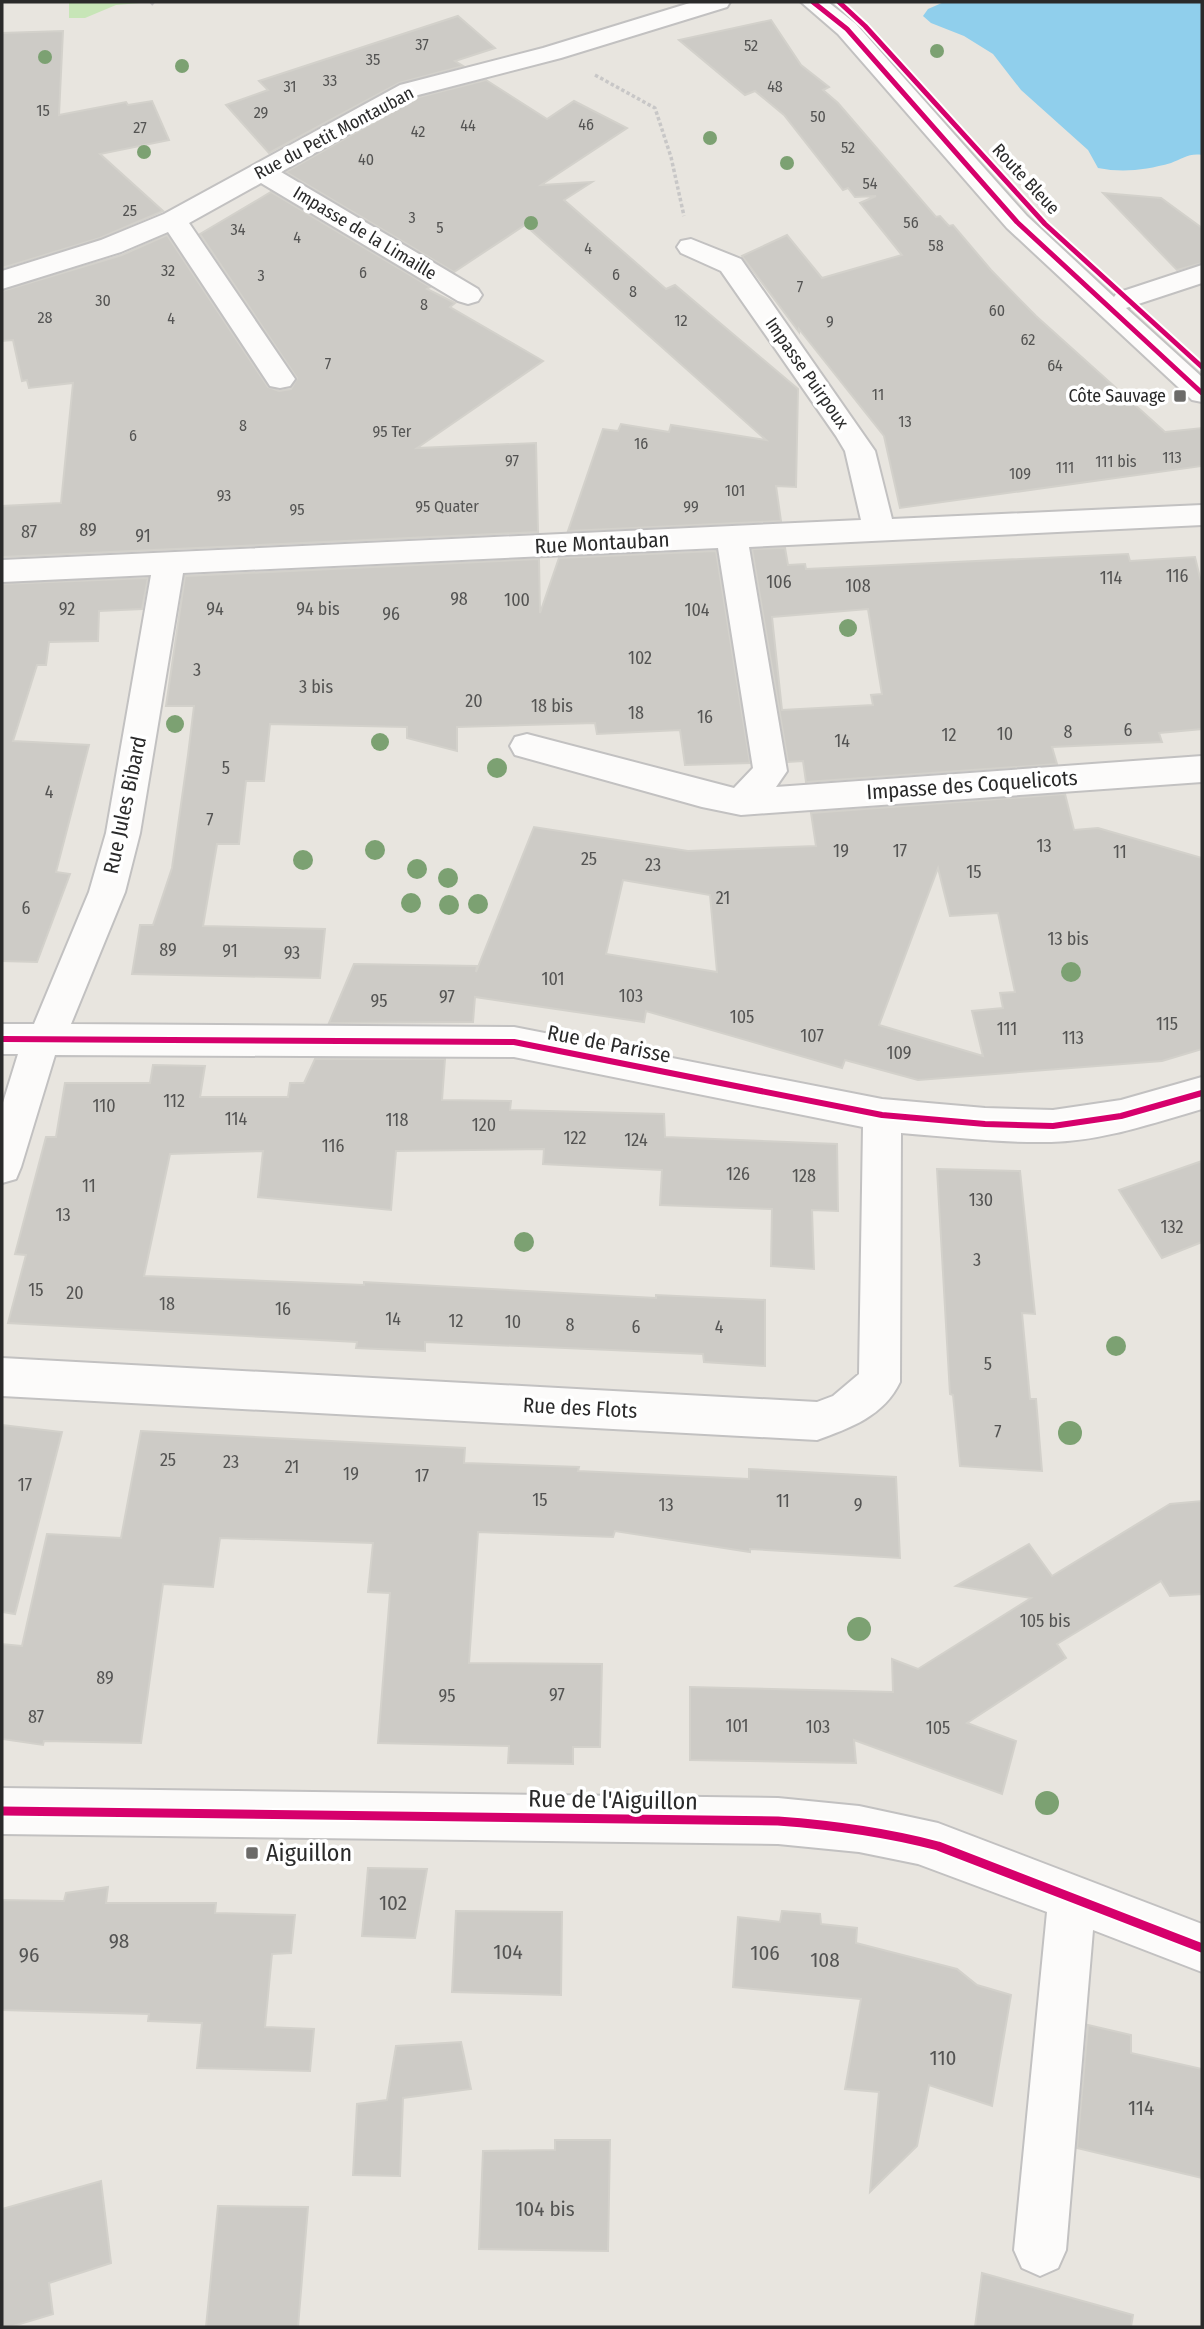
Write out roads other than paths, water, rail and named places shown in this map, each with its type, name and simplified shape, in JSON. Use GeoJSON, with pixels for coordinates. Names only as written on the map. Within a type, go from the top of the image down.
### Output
{"type":"FeatureCollection","features":[{"type":"Feature","properties":{"kind":"street","name":"Rue du Petit Montauban"},"geometry":{"type":"LineString","coordinates":[[2,280],[111,246],[174,219],[409,90],[552,53],[718,2]]}},
{"type":"Feature","properties":{"kind":"street","name":"Route Bleue"},"geometry":{"type":"LineString","coordinates":[[813,2],[846,29],[1017,222],[1202,393]]}},
{"type":"Feature","properties":{"kind":"street","name":"Route Bleue"},"geometry":{"type":"LineString","coordinates":[[839,2],[865,26],[1045,224],[1202,367]]}},
{"type":"Feature","properties":{"kind":"street","name":"Impasse de la Limaille"},"geometry":{"type":"LineString","coordinates":[[261,171],[468,295]]}},
{"type":"Feature","properties":{"kind":"street"},"geometry":{"type":"LineString","coordinates":[[174,219],[280,379]]}},
{"type":"Feature","properties":{"kind":"street","name":"Impasse Puirpoux"},"geometry":{"type":"LineString","coordinates":[[688,234],[731,265],[847,429],[860,451],[878,530]]}},
{"type":"Feature","properties":{"kind":"street"},"geometry":{"type":"LineString","coordinates":[[1127,299],[1202,274]]}},
{"type":"Feature","properties":{"kind":"street","name":"Rue Montauban"},"geometry":{"type":"LineString","coordinates":[[2,571],[1202,515]]}},
{"type":"Feature","properties":{"kind":"street"},"geometry":{"type":"LineString","coordinates":[[732,537],[770,771],[741,802]]}},
{"type":"Feature","properties":{"kind":"street","name":"Rue Jules Bibard"},"geometry":{"type":"LineString","coordinates":[[2,1167],[46,1039],[107,892],[124,833],[169,563]]}},
{"type":"Feature","properties":{"kind":"street","name":"Impasse des Coquelicots"},"geometry":{"type":"LineString","coordinates":[[527,746],[702,794],[741,802],[1202,769]]}},
{"type":"Feature","properties":{"kind":"street","name":"Rue de Parisse"},"geometry":{"type":"LineString","coordinates":[[2,1039],[514,1042],[882,1115],[985,1124],[1053,1126],[1121,1116],[1202,1093]]}},
{"type":"Feature","properties":{"kind":"street","name":"Rue des Flots"},"geometry":{"type":"LineString","coordinates":[[2,1377],[817,1421],[846,1410],[878,1382],[882,1115]]}},
{"type":"Feature","properties":{"kind":"street","name":"Rue de l'Aiguillon"},"geometry":{"type":"LineString","coordinates":[[2,1811],[778,1821],[852,1826],[896,1834],[938,1846],[1202,1948]]}},
{"type":"Feature","properties":{"kind":"street"},"geometry":{"type":"LineString","coordinates":[[1040,2250],[1072,1898]]}},
{"type":"Feature","properties":{"kind":"water"},"geometry":{"type":"Polygon","coordinates":[[[944,2],[1202,2],[1202,155],[1144,169],[1098,168],[1088,150],[1021,90],[993,54],[964,36],[931,23],[923,16],[928,9],[944,2]]]}},
{"type":"Feature","properties":{"kind":"place","name":"Côte Sauvage"},"geometry":{"type":"Point","coordinates":[1180,396]}},
{"type":"Feature","properties":{"kind":"place","name":"Aiguillon"},"geometry":{"type":"Point","coordinates":[252,1853]}}]}
